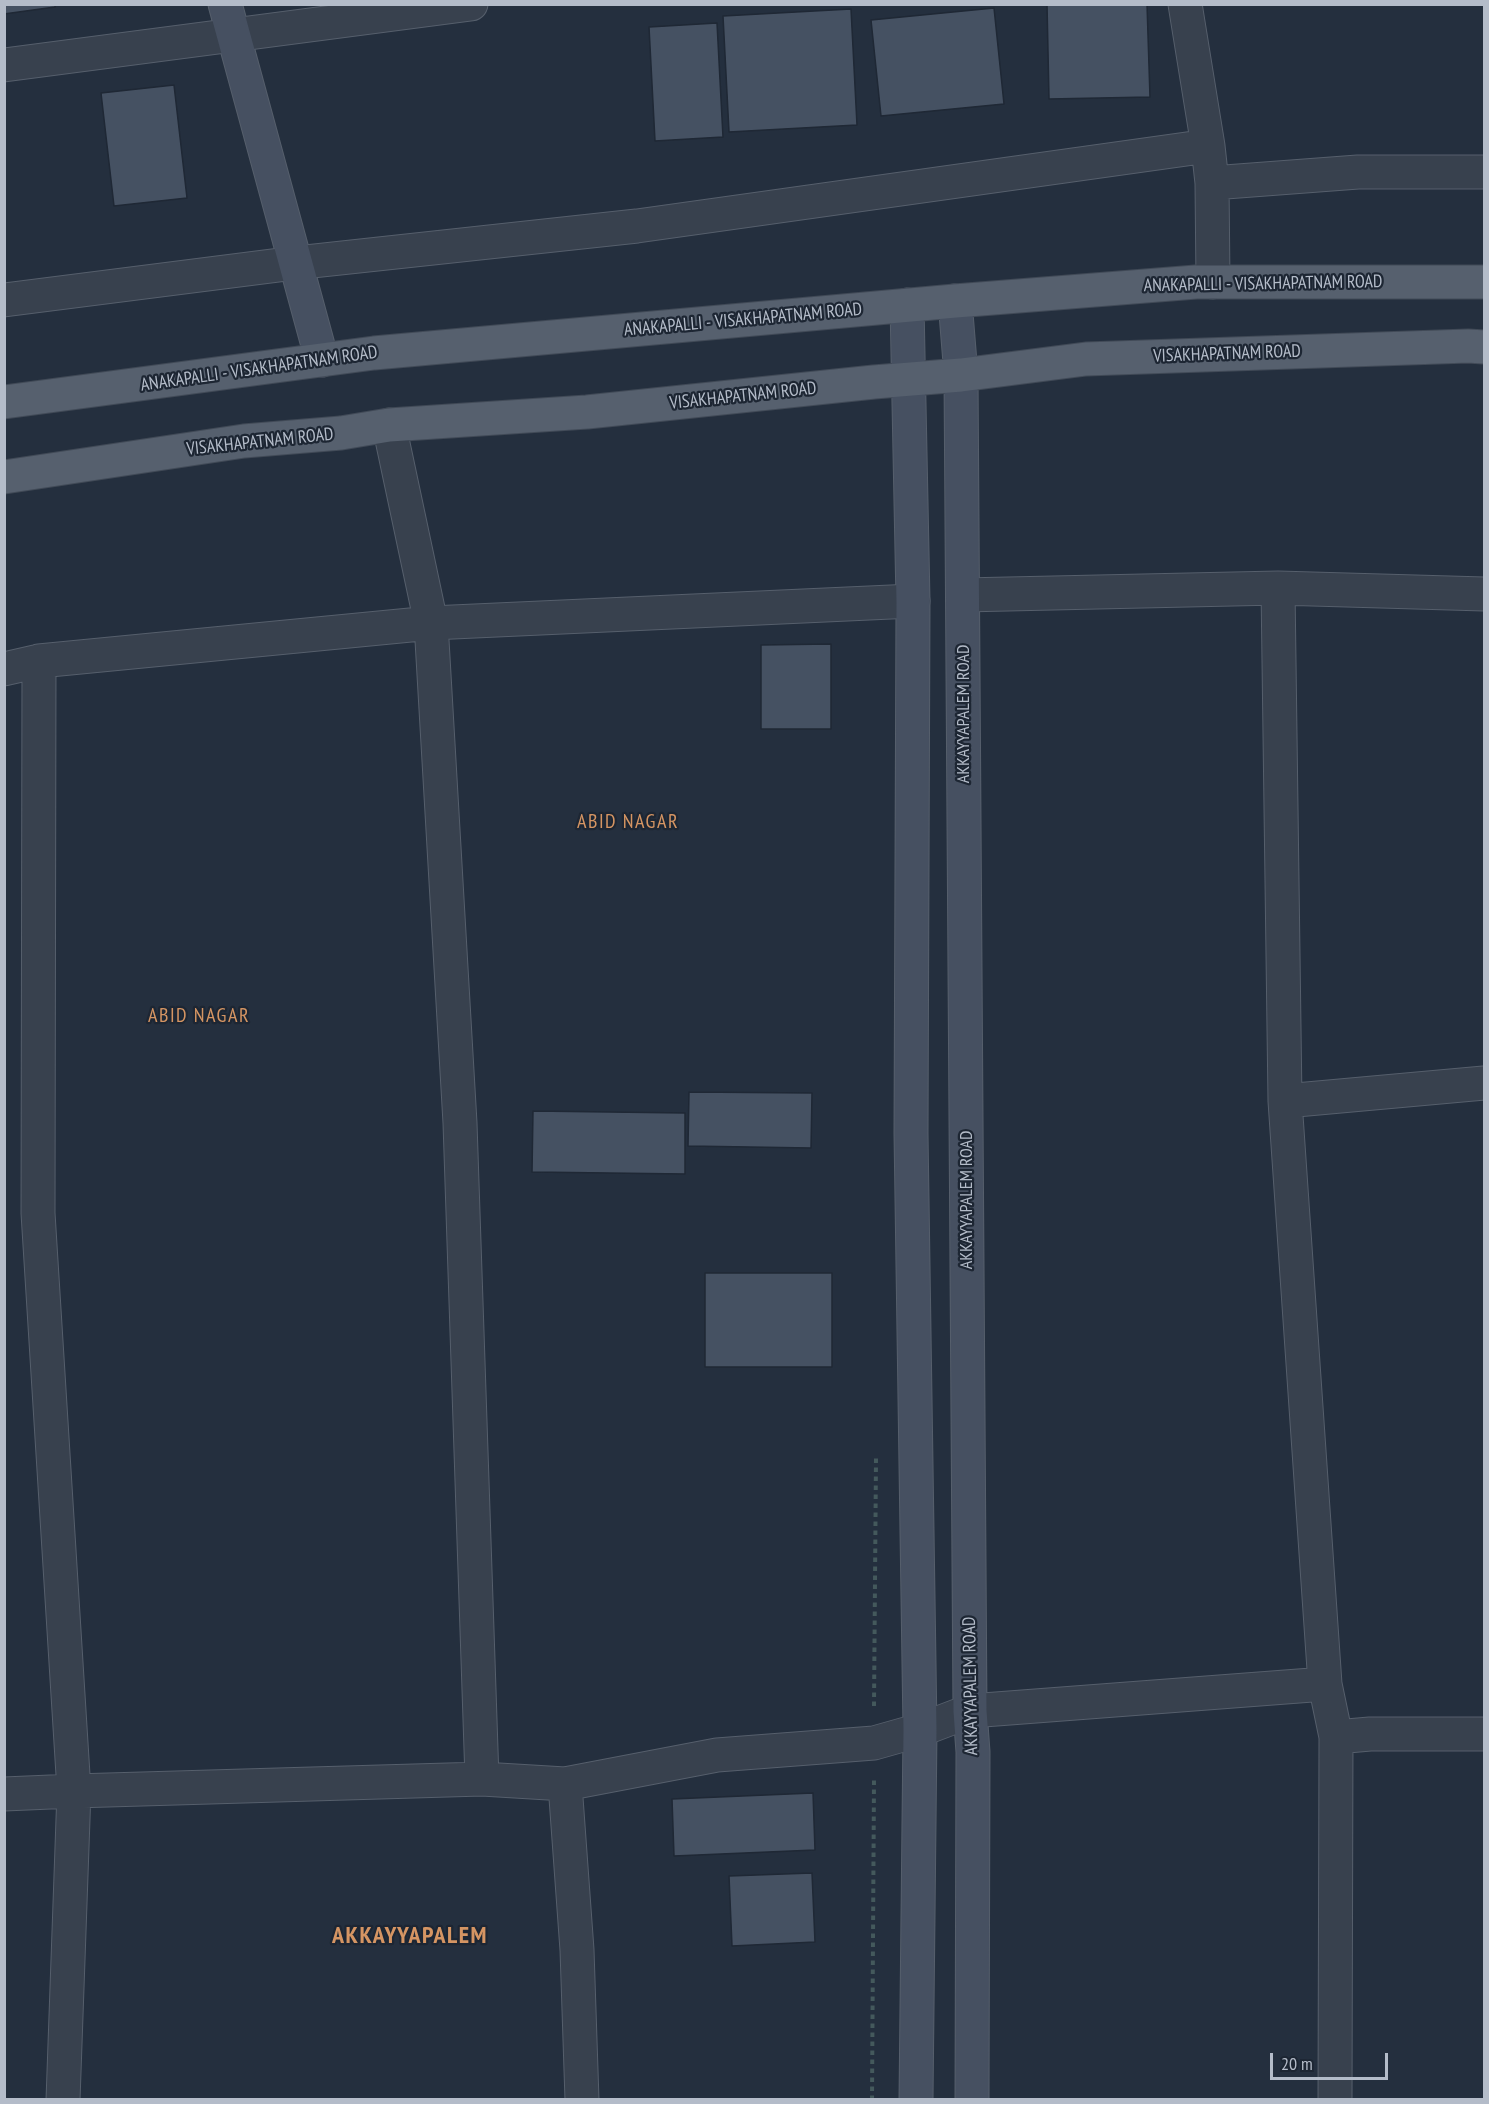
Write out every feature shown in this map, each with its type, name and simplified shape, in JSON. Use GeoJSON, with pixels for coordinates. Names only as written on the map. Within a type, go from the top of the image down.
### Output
{"type":"FeatureCollection","features":[{"type":"Feature","properties":{"kind":"main road"},"geometry":{"type":"LineString","coordinates":[[229,20],[322,360]]}},
{"type":"Feature","properties":{"kind":"main road","name":"ANAKAPALLI - VISAKHAPATNAM ROAD"},"geometry":{"type":"LineString","coordinates":[[4,402],[374,353],[955,301],[1213,282],[1485,282]]}},
{"type":"Feature","properties":{"kind":"main road","name":"AKKAYYAPALEM ROAD"},"geometry":{"type":"LineString","coordinates":[[955,301],[961,375],[970,1711],[973,1752],[972,2100]]}},
{"type":"Feature","properties":{"kind":"main road"},"geometry":{"type":"LineString","coordinates":[[907,305],[913,601],[911,1133],[920,1730],[916,2100]]}},
{"type":"Feature","properties":{"kind":"main road","name":"VISAKHAPATNAM ROAD"},"geometry":{"type":"LineString","coordinates":[[4,477],[244,441],[340,433],[389,425],[587,412],[909,378],[961,375],[1086,359],[1485,347]]}},
{"type":"Feature","properties":{"kind":"street"},"geometry":{"type":"LineString","coordinates":[[4,65],[229,20],[471,4]]}},
{"type":"Feature","properties":{"kind":"street"},"geometry":{"type":"LineString","coordinates":[[1185,4],[1212,183],[1213,282]]}},
{"type":"Feature","properties":{"kind":"street"},"geometry":{"type":"LineString","coordinates":[[4,300],[295,263],[637,226],[1208,146]]}},
{"type":"Feature","properties":{"kind":"street"},"geometry":{"type":"LineString","coordinates":[[1212,183],[1358,172],[1485,172]]}},
{"type":"Feature","properties":{"kind":"street"},"geometry":{"type":"LineString","coordinates":[[389,425],[431,623],[460,1124],[482,1779]]}},
{"type":"Feature","properties":{"kind":"street"},"geometry":{"type":"LineString","coordinates":[[963,595],[1278,588],[1485,594]]}},
{"type":"Feature","properties":{"kind":"street"},"geometry":{"type":"LineString","coordinates":[[1278,588],[1284,1101],[1325,1684],[1336,1737],[1335,2100]]}},
{"type":"Feature","properties":{"kind":"street"},"geometry":{"type":"LineString","coordinates":[[4,669],[39,661],[431,623],[913,601]]}},
{"type":"Feature","properties":{"kind":"street"},"geometry":{"type":"LineString","coordinates":[[39,661],[38,1213],[74,1791],[63,2100]]}},
{"type":"Feature","properties":{"kind":"street"},"geometry":{"type":"LineString","coordinates":[[1284,1101],[1485,1083]]}},
{"type":"Feature","properties":{"kind":"street"},"geometry":{"type":"LineString","coordinates":[[4,1794],[482,1779],[565,1784],[717,1755],[874,1743],[920,1730],[970,1711],[1325,1684]]}},
{"type":"Feature","properties":{"kind":"street"},"geometry":{"type":"LineString","coordinates":[[1336,1737],[1370,1734],[1485,1734]]}},
{"type":"Feature","properties":{"kind":"street"},"geometry":{"type":"LineString","coordinates":[[565,1784],[577,1950],[582,2100]]}},
{"type":"Feature","properties":{"kind":"building"},"geometry":{"type":"Polygon","coordinates":[[[4,4],[55,4],[55,7],[4,14],[4,4]]]}},
{"type":"Feature","properties":{"kind":"building"},"geometry":{"type":"Polygon","coordinates":[[[1047,4],[1147,4],[1150,97],[1049,99],[1047,4]]]}},
{"type":"Feature","properties":{"kind":"building"},"geometry":{"type":"Polygon","coordinates":[[[994,8],[1004,104],[881,116],[871,20],[994,8]]]}},
{"type":"Feature","properties":{"kind":"building"},"geometry":{"type":"Polygon","coordinates":[[[851,9],[857,125],[729,132],[723,16],[851,9]]]}},
{"type":"Feature","properties":{"kind":"building"},"geometry":{"type":"Polygon","coordinates":[[[717,23],[723,137],[655,141],[649,27],[717,23]]]}},
{"type":"Feature","properties":{"kind":"building"},"geometry":{"type":"Polygon","coordinates":[[[174,85],[187,198],[114,206],[101,93],[174,85]]]}},
{"type":"Feature","properties":{"kind":"building"},"geometry":{"type":"Polygon","coordinates":[[[831,644],[831,729],[761,729],[761,645],[831,644]]]}},
{"type":"Feature","properties":{"kind":"building"},"geometry":{"type":"Polygon","coordinates":[[[689,1092],[812,1093],[811,1148],[688,1146],[689,1092]]]}},
{"type":"Feature","properties":{"kind":"building"},"geometry":{"type":"Polygon","coordinates":[[[533,1111],[685,1113],[685,1174],[532,1172],[533,1111]]]}},
{"type":"Feature","properties":{"kind":"building"},"geometry":{"type":"Polygon","coordinates":[[[705,1273],[832,1273],[832,1367],[705,1367],[705,1273]]]}},
{"type":"Feature","properties":{"kind":"building"},"geometry":{"type":"Polygon","coordinates":[[[813,1793],[815,1850],[674,1856],[672,1799],[813,1793]]]}},
{"type":"Feature","properties":{"kind":"building"},"geometry":{"type":"Polygon","coordinates":[[[812,1873],[815,1942],[732,1946],[729,1876],[812,1873]]]}},
{"type":"Feature","properties":{"kind":"district","name":"ABID NAGAR"},"geometry":{"type":"Point","coordinates":[628,822]}},
{"type":"Feature","properties":{"kind":"district","name":"ABID NAGAR"},"geometry":{"type":"Point","coordinates":[199,1016]}},
{"type":"Feature","properties":{"kind":"district","name":"AKKAYYAPALEM"},"geometry":{"type":"Point","coordinates":[410,1936]}}]}
